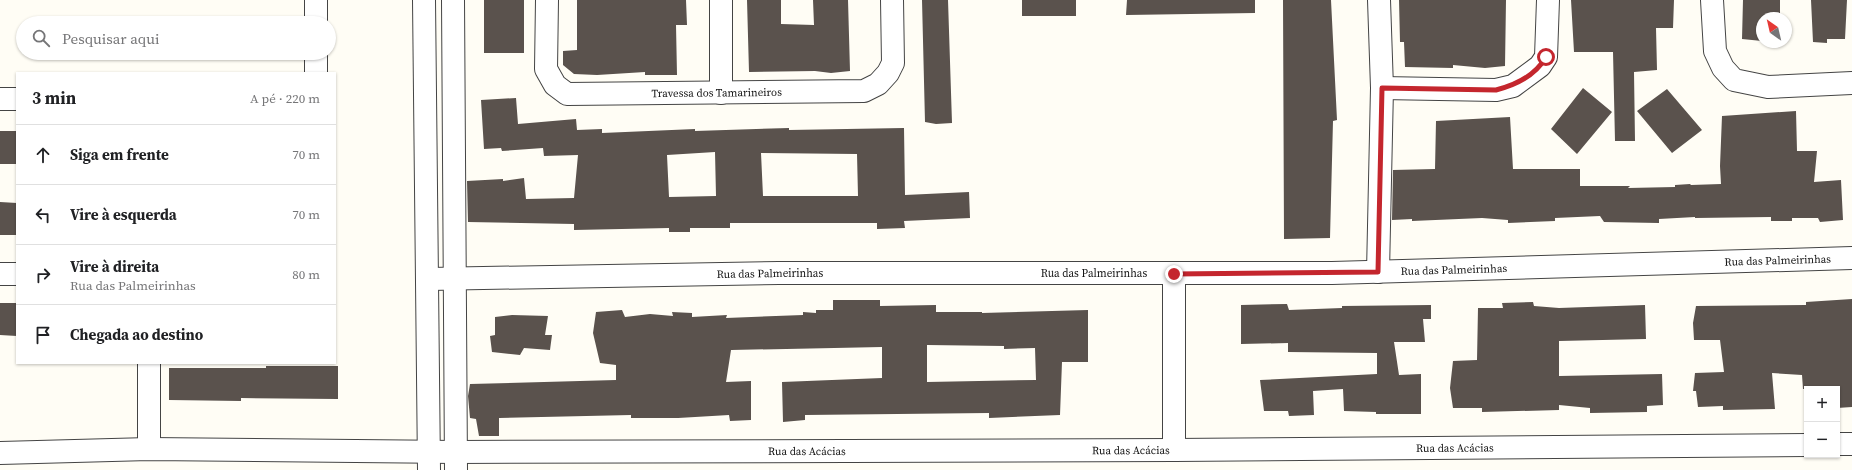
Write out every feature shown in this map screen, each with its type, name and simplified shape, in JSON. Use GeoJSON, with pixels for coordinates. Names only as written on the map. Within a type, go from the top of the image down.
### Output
{"type":"FeatureCollection","features":[{"type":"Feature","properties":{"kind":"street"},"geometry":{"type":"LineString","coordinates":[[316,0],[316,16]]}},
{"type":"Feature","properties":{"kind":"street"},"geometry":{"type":"LineString","coordinates":[[424,0],[429,460]]}},
{"type":"Feature","properties":{"kind":"street"},"geometry":{"type":"LineString","coordinates":[[453,0],[456,461]]}},
{"type":"Feature","properties":{"kind":"street","name":"Travessa dos Tamarineiros"},"geometry":{"type":"LineString","coordinates":[[547,0],[546,69],[555,84],[567,94],[864,91],[878,84],[888,74],[893,63],[892,0]]}},
{"type":"Feature","properties":{"kind":"street"},"geometry":{"type":"LineString","coordinates":[[720,0],[721,93]]}},
{"type":"Feature","properties":{"kind":"street"},"geometry":{"type":"LineString","coordinates":[[1378,272],[1382,88],[1379,0]]}},
{"type":"Feature","properties":{"kind":"street"},"geometry":{"type":"LineString","coordinates":[[1382,88],[1496,90],[1513,86],[1540,66],[1546,57],[1548,0]]}},
{"type":"Feature","properties":{"kind":"street"},"geometry":{"type":"LineString","coordinates":[[1712,0],[1715,51],[1723,68],[1734,80],[1768,87],[1852,83]]}},
{"type":"Feature","properties":{"kind":"street"},"geometry":{"type":"LineString","coordinates":[[316,60],[316,72]]}},
{"type":"Feature","properties":{"kind":"street"},"geometry":{"type":"LineString","coordinates":[[0,99],[16,99]]}},
{"type":"Feature","properties":{"kind":"street","name":"Rua das Palmeirinhas"},"geometry":{"type":"LineString","coordinates":[[428,279],[779,274],[1316,274],[1852,258]]}},
{"type":"Feature","properties":{"kind":"street"},"geometry":{"type":"LineString","coordinates":[[0,274],[16,274]]}},
{"type":"Feature","properties":{"kind":"street"},"geometry":{"type":"LineString","coordinates":[[1174,274],[1174,450]]}},
{"type":"Feature","properties":{"kind":"street"},"geometry":{"type":"LineString","coordinates":[[148,364],[149,449]]}},
{"type":"Feature","properties":{"kind":"street"},"geometry":{"type":"LineString","coordinates":[[1840,444],[1852,444]]}},
{"type":"Feature","properties":{"kind":"street","name":"Rua das Acácias"},"geometry":{"type":"LineString","coordinates":[[0,453],[149,449],[456,461],[1174,450],[1804,445]]}},
{"type":"Feature","properties":{"kind":"building"},"geometry":{"type":"Polygon","coordinates":[[[484,0],[524,0],[524,53],[484,53],[484,0]]]}},
{"type":"Feature","properties":{"kind":"building"},"geometry":{"type":"Polygon","coordinates":[[[577,0],[686,0],[687,25],[676,25],[677,75],[645,75],[645,72],[597,75],[574,74],[563,65],[563,51],[577,50],[577,0]]]}},
{"type":"Feature","properties":{"kind":"building"},"geometry":{"type":"Polygon","coordinates":[[[747,0],[781,0],[781,24],[814,25],[813,0],[848,0],[850,71],[831,73],[815,71],[749,72],[747,0]]]}},
{"type":"Feature","properties":{"kind":"building"},"geometry":{"type":"Polygon","coordinates":[[[922,0],[948,0],[952,123],[936,124],[925,122],[922,0]]]}},
{"type":"Feature","properties":{"kind":"building"},"geometry":{"type":"Polygon","coordinates":[[[1022,0],[1076,0],[1076,16],[1022,16],[1022,0]]]}},
{"type":"Feature","properties":{"kind":"building"},"geometry":{"type":"Polygon","coordinates":[[[1127,0],[1255,0],[1255,13],[1126,15],[1127,0]]]}},
{"type":"Feature","properties":{"kind":"building"},"geometry":{"type":"Polygon","coordinates":[[[1283,0],[1331,0],[1337,120],[1333,121],[1330,238],[1284,239],[1283,0]]]}},
{"type":"Feature","properties":{"kind":"building"},"geometry":{"type":"Polygon","coordinates":[[[1399,0],[1506,0],[1505,66],[1485,68],[1453,65],[1453,68],[1405,67],[1404,42],[1400,42],[1399,0]]]}},
{"type":"Feature","properties":{"kind":"building"},"geometry":{"type":"Polygon","coordinates":[[[1571,0],[1674,0],[1673,28],[1656,28],[1657,70],[1634,72],[1635,141],[1615,141],[1613,52],[1574,52],[1571,0]]]}},
{"type":"Feature","properties":{"kind":"building"},"geometry":{"type":"Polygon","coordinates":[[[1743,0],[1780,0],[1780,12],[1756,12],[1756,40],[1742,39],[1743,0]]]}},
{"type":"Feature","properties":{"kind":"building"},"geometry":{"type":"Polygon","coordinates":[[[1811,0],[1847,0],[1845,39],[1827,39],[1827,43],[1813,42],[1811,0]]]}},
{"type":"Feature","properties":{"kind":"building"},"geometry":{"type":"Polygon","coordinates":[[[1583,88],[1612,112],[1577,154],[1551,129],[1583,88]]]}},
{"type":"Feature","properties":{"kind":"building"},"geometry":{"type":"Polygon","coordinates":[[[1667,89],[1702,130],[1672,153],[1637,111],[1667,89]]]}},
{"type":"Feature","properties":{"kind":"building"},"geometry":{"type":"Polygon","coordinates":[[[516,98],[518,124],[576,119],[577,130],[602,129],[602,133],[695,129],[695,131],[789,128],[789,130],[904,128],[905,195],[969,192],[970,218],[904,221],[905,228],[877,229],[877,223],[730,223],[730,228],[690,228],[690,232],[669,232],[669,228],[574,230],[574,224],[468,222],[467,181],[503,179],[503,181],[524,178],[526,199],[574,198],[578,155],[544,156],[543,148],[502,151],[501,148],[484,149],[481,100],[516,98]],[[715,152],[667,155],[669,197],[716,196],[715,152]],[[761,153],[763,196],[858,196],[857,154],[761,153]]]}},
{"type":"Feature","properties":{"kind":"building"},"geometry":{"type":"Polygon","coordinates":[[[1796,111],[1797,151],[1817,151],[1814,182],[1841,180],[1843,220],[1820,222],[1818,218],[1792,218],[1792,221],[1771,221],[1771,217],[1695,217],[1659,219],[1659,223],[1604,222],[1600,216],[1555,218],[1555,221],[1508,223],[1508,220],[1482,218],[1412,221],[1412,219],[1392,220],[1393,170],[1435,169],[1436,121],[1510,117],[1513,169],[1580,169],[1580,186],[1630,186],[1628,188],[1675,187],[1675,185],[1690,184],[1721,184],[1720,166],[1722,116],[1796,111]]]}},
{"type":"Feature","properties":{"kind":"building"},"geometry":{"type":"Polygon","coordinates":[[[0,131],[16,131],[16,164],[0,164],[0,131]]]}},
{"type":"Feature","properties":{"kind":"building"},"geometry":{"type":"Polygon","coordinates":[[[0,202],[16,203],[16,235],[0,235],[0,202]]]}},
{"type":"Feature","properties":{"kind":"building"},"geometry":{"type":"Polygon","coordinates":[[[1852,299],[1852,407],[1840,408],[1840,386],[1804,386],[1803,389],[1802,375],[1772,373],[1775,409],[1723,410],[1723,406],[1698,407],[1696,391],[1693,391],[1695,373],[1724,372],[1720,340],[1694,340],[1693,323],[1696,306],[1806,305],[1806,302],[1852,299]]]}},
{"type":"Feature","properties":{"kind":"building"},"geometry":{"type":"Polygon","coordinates":[[[833,300],[880,300],[880,306],[936,305],[936,312],[982,313],[1088,310],[1088,362],[1062,362],[1060,415],[989,418],[989,413],[805,415],[805,420],[783,422],[782,382],[882,378],[882,347],[731,350],[726,382],[751,381],[751,420],[730,421],[729,415],[678,418],[631,418],[631,415],[499,418],[499,436],[479,436],[476,419],[470,418],[468,396],[470,384],[616,380],[616,365],[600,363],[593,333],[596,312],[622,310],[625,317],[650,314],[673,316],[672,312],[692,313],[692,317],[727,315],[726,318],[803,315],[803,312],[816,313],[816,310],[833,310],[833,300]],[[927,345],[927,382],[1036,380],[1035,348],[1004,349],[1004,346],[927,345]]]}},
{"type":"Feature","properties":{"kind":"building"},"geometry":{"type":"Polygon","coordinates":[[[1533,302],[1534,306],[1559,308],[1645,305],[1646,339],[1559,341],[1559,376],[1662,374],[1663,405],[1647,406],[1647,412],[1590,413],[1590,408],[1559,405],[1559,410],[1482,412],[1482,408],[1453,408],[1450,388],[1453,361],[1477,360],[1478,308],[1503,308],[1502,303],[1533,302]]]}},
{"type":"Feature","properties":{"kind":"building"},"geometry":{"type":"Polygon","coordinates":[[[0,303],[16,303],[16,336],[0,335],[0,303]]]}},
{"type":"Feature","properties":{"kind":"building"},"geometry":{"type":"Polygon","coordinates":[[[1287,304],[1289,310],[1342,308],[1342,306],[1431,305],[1431,319],[1423,319],[1425,342],[1394,342],[1399,375],[1421,374],[1421,414],[1376,414],[1376,412],[1344,411],[1343,389],[1313,391],[1314,415],[1289,416],[1288,411],[1264,411],[1260,380],[1377,374],[1377,353],[1288,352],[1288,343],[1241,344],[1241,305],[1287,304]]]}},
{"type":"Feature","properties":{"kind":"building"},"geometry":{"type":"Polygon","coordinates":[[[512,315],[548,316],[545,335],[552,335],[550,350],[524,348],[520,355],[492,352],[490,336],[495,335],[495,317],[512,315]]]}},
{"type":"Feature","properties":{"kind":"building"},"geometry":{"type":"Polygon","coordinates":[[[266,366],[338,366],[338,399],[241,398],[241,401],[169,400],[169,368],[266,368],[266,366]]]}},
{"type":"Feature","properties":{"kind":"route"},"geometry":{"type":"LineString","coordinates":[[1174,274],[1378,272],[1382,88],[1496,90],[1513,86],[1529,76],[1540,66],[1546,57]]}}]}
